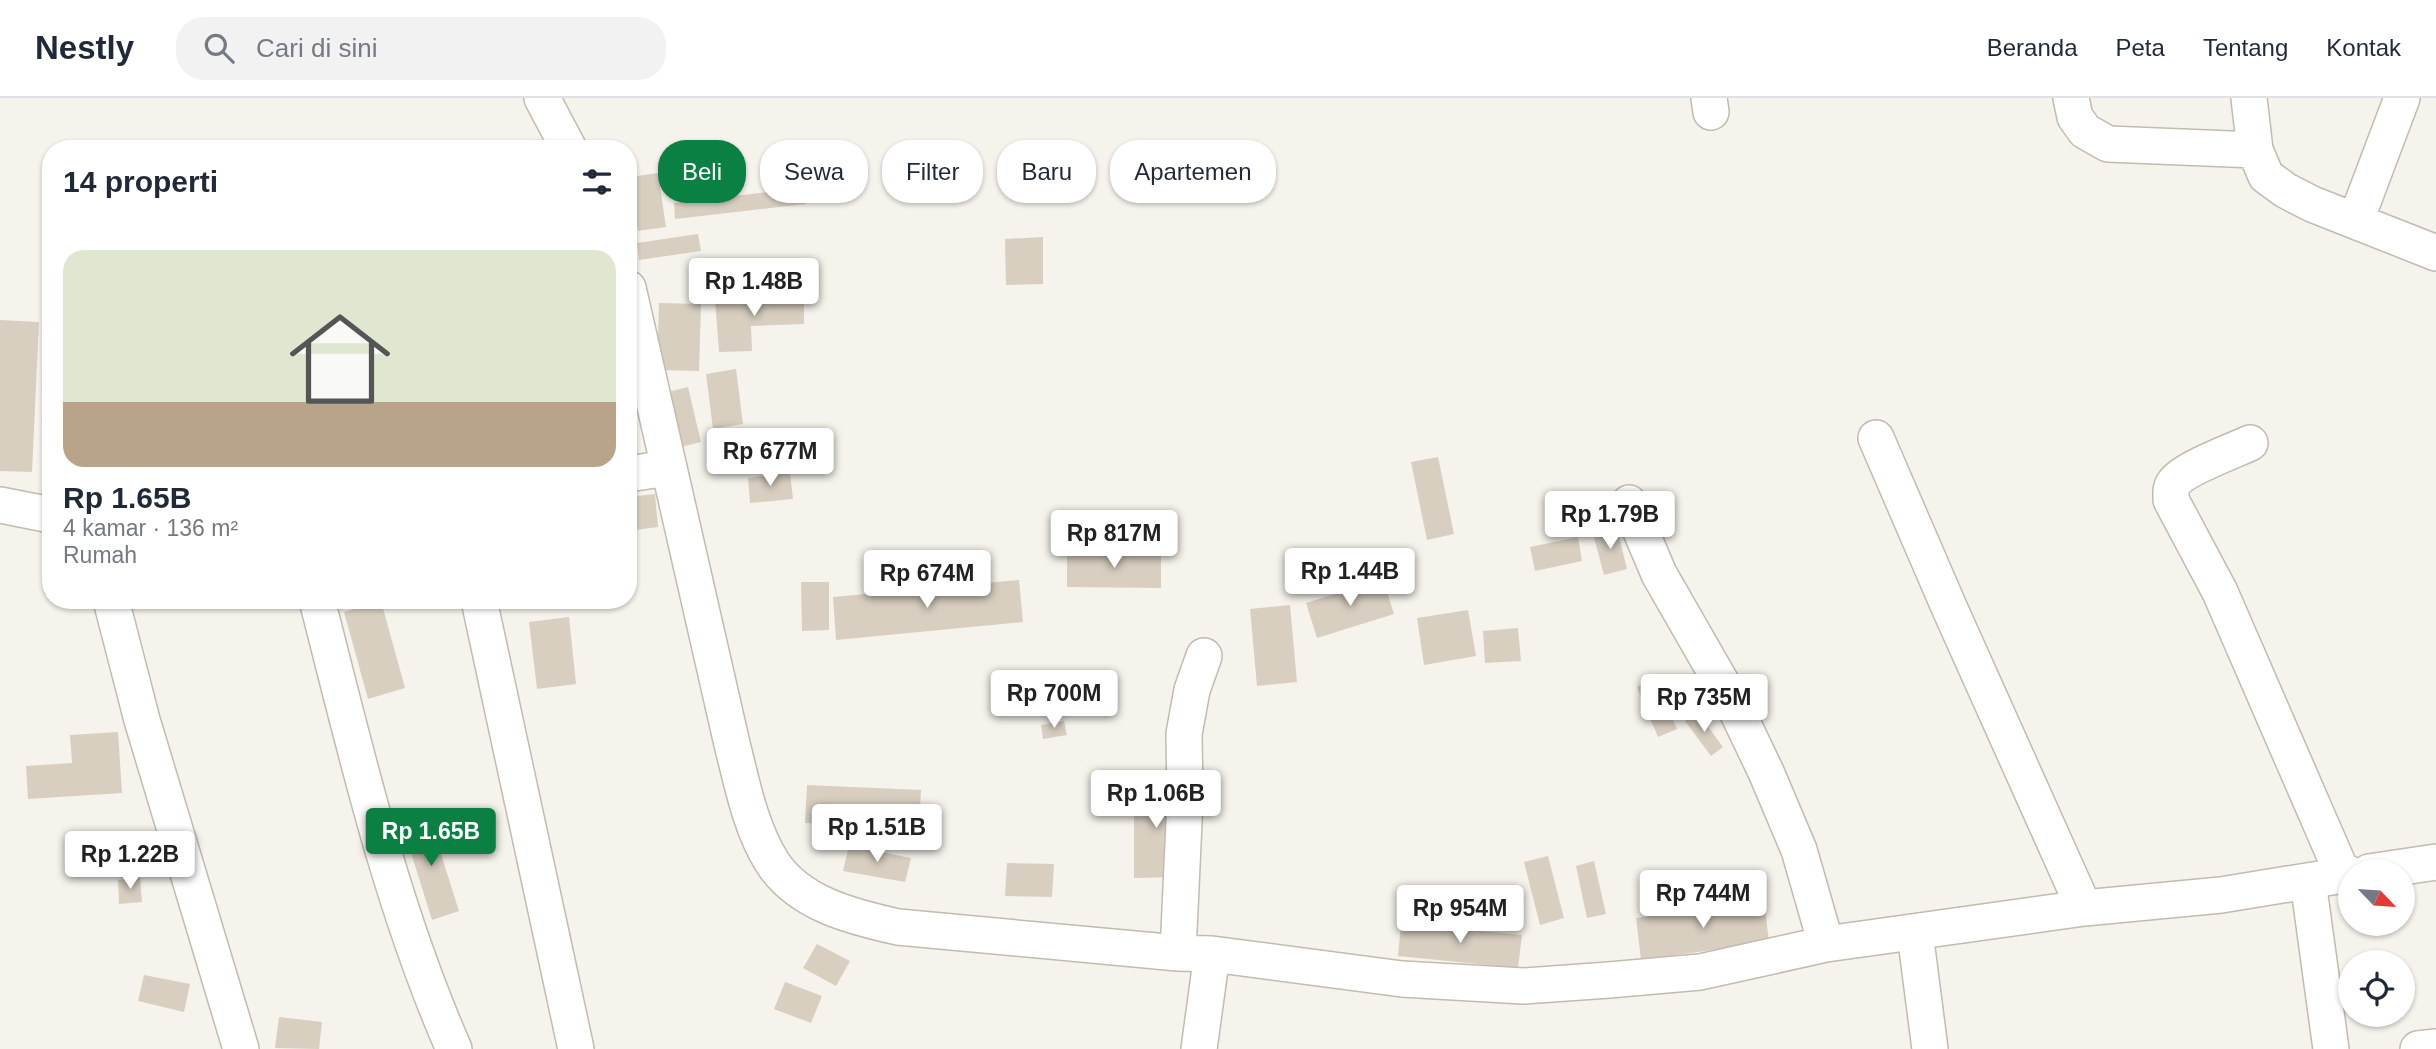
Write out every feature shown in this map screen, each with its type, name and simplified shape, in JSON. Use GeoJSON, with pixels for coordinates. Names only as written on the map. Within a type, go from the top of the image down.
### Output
{"type":"FeatureCollection","features":[{"type":"Feature","properties":{"kind":"street"},"geometry":{"type":"LineString","coordinates":[[542,98],[564,140]]}},
{"type":"Feature","properties":{"kind":"street"},"geometry":{"type":"LineString","coordinates":[[2071,98],[2076,117],[2085,131],[2108,144],[2255,150]]}},
{"type":"Feature","properties":{"kind":"street"},"geometry":{"type":"LineString","coordinates":[[2249,98],[2255,150],[2266,176],[2312,204],[2436,253]]}},
{"type":"Feature","properties":{"kind":"street"},"geometry":{"type":"LineString","coordinates":[[2356,220],[2402,98]]}},
{"type":"Feature","properties":{"kind":"street"},"geometry":{"type":"LineString","coordinates":[[637,328],[729,732],[751,817],[772,862],[787,880],[834,909],[860,918],[898,927],[1195,953],[1402,979],[1523,986],[1700,972],[1826,944],[2084,908],[2221,895],[2338,876]]}},
{"type":"Feature","properties":{"kind":"street"},"geometry":{"type":"LineString","coordinates":[[1876,438],[2084,908]]}},
{"type":"Feature","properties":{"kind":"street"},"geometry":{"type":"LineString","coordinates":[[2250,443],[2190,471],[2175,481],[2171,488],[2172,500],[2220,592],[2347,859]]}},
{"type":"Feature","properties":{"kind":"street"},"geometry":{"type":"LineString","coordinates":[[637,473],[668,468]]}},
{"type":"Feature","properties":{"kind":"street"},"geometry":{"type":"LineString","coordinates":[[1629,503],[1659,574],[1734,704],[1766,772],[1799,850],[1826,944]]}},
{"type":"Feature","properties":{"kind":"street"},"geometry":{"type":"LineString","coordinates":[[0,505],[42,513]]}},
{"type":"Feature","properties":{"kind":"street"},"geometry":{"type":"LineString","coordinates":[[113,609],[142,720],[241,1049]]}},
{"type":"Feature","properties":{"kind":"street"},"geometry":{"type":"LineString","coordinates":[[319,609],[385,861],[434,1003],[454,1049]]}},
{"type":"Feature","properties":{"kind":"street"},"geometry":{"type":"LineString","coordinates":[[481,609],[576,1049]]}},
{"type":"Feature","properties":{"kind":"street"},"geometry":{"type":"LineString","coordinates":[[1199,1049],[1185,814],[1184,734],[1192,690],[1205,656]]}},
{"type":"Feature","properties":{"kind":"street"},"geometry":{"type":"LineString","coordinates":[[2415,865],[2436,862]]}},
{"type":"Feature","properties":{"kind":"street"},"geometry":{"type":"LineString","coordinates":[[2308,881],[2331,1049]]}},
{"type":"Feature","properties":{"kind":"street"},"geometry":{"type":"LineString","coordinates":[[1914,933],[1930,1049]]}},
{"type":"Feature","properties":{"kind":"street"},"geometry":{"type":"LineString","coordinates":[[2418,1049],[2436,1046]]}},
{"type":"Feature","properties":{"kind":"building"},"geometry":{"type":"Polygon","coordinates":[[[658,173],[658,203],[662,203],[666,227],[638,231],[637,176],[658,173]]]}},
{"type":"Feature","properties":{"kind":"building"},"geometry":{"type":"Polygon","coordinates":[[[760,193],[760,203],[806,204],[675,219],[674,203],[746,203],[746,195],[760,193]]]}},
{"type":"Feature","properties":{"kind":"building"},"geometry":{"type":"Polygon","coordinates":[[[698,234],[701,251],[639,260],[637,243],[698,234]]]}},
{"type":"Feature","properties":{"kind":"building"},"geometry":{"type":"Polygon","coordinates":[[[1043,237],[1043,284],[1006,285],[1005,239],[1043,237]]]}},
{"type":"Feature","properties":{"kind":"building"},"geometry":{"type":"Polygon","coordinates":[[[804,296],[804,324],[751,326],[752,351],[719,352],[715,299],[804,296]]]}},
{"type":"Feature","properties":{"kind":"building"},"geometry":{"type":"Polygon","coordinates":[[[659,303],[701,304],[699,371],[657,370],[659,303]]]}},
{"type":"Feature","properties":{"kind":"building"},"geometry":{"type":"Polygon","coordinates":[[[0,320],[39,322],[32,472],[0,471],[0,320]]]}},
{"type":"Feature","properties":{"kind":"building"},"geometry":{"type":"Polygon","coordinates":[[[736,369],[743,424],[713,429],[706,374],[736,369]]]}},
{"type":"Feature","properties":{"kind":"building"},"geometry":{"type":"Polygon","coordinates":[[[688,387],[701,442],[681,447],[668,392],[688,387]]]}},
{"type":"Feature","properties":{"kind":"building"},"geometry":{"type":"Polygon","coordinates":[[[1438,457],[1454,534],[1427,540],[1411,462],[1438,457]]]}},
{"type":"Feature","properties":{"kind":"building"},"geometry":{"type":"Polygon","coordinates":[[[790,473],[793,499],[750,503],[748,478],[790,473]]]}},
{"type":"Feature","properties":{"kind":"building"},"geometry":{"type":"Polygon","coordinates":[[[655,494],[658,527],[637,530],[637,496],[655,494]]]}},
{"type":"Feature","properties":{"kind":"building"},"geometry":{"type":"Polygon","coordinates":[[[1617,528],[1627,569],[1604,575],[1593,534],[1617,528]]]}},
{"type":"Feature","properties":{"kind":"building"},"geometry":{"type":"Polygon","coordinates":[[[1578,537],[1582,561],[1535,571],[1530,547],[1578,537]]]}},
{"type":"Feature","properties":{"kind":"building"},"geometry":{"type":"Polygon","coordinates":[[[1067,553],[1161,554],[1161,588],[1067,587],[1067,553]]]}},
{"type":"Feature","properties":{"kind":"building"},"geometry":{"type":"Polygon","coordinates":[[[1383,579],[1394,614],[1317,638],[1306,603],[1383,579]]]}},
{"type":"Feature","properties":{"kind":"building"},"geometry":{"type":"Polygon","coordinates":[[[1019,580],[1023,622],[836,640],[833,597],[1019,580]]]}},
{"type":"Feature","properties":{"kind":"building"},"geometry":{"type":"Polygon","coordinates":[[[801,582],[829,582],[829,630],[802,631],[801,582]]]}},
{"type":"Feature","properties":{"kind":"building"},"geometry":{"type":"Polygon","coordinates":[[[1290,605],[1297,682],[1257,686],[1250,609],[1290,605]]]}},
{"type":"Feature","properties":{"kind":"building"},"geometry":{"type":"Polygon","coordinates":[[[354,609],[383,609],[405,688],[368,699],[344,612],[354,609]]]}},
{"type":"Feature","properties":{"kind":"building"},"geometry":{"type":"Polygon","coordinates":[[[1468,610],[1476,656],[1424,665],[1417,618],[1468,610]]]}},
{"type":"Feature","properties":{"kind":"building"},"geometry":{"type":"Polygon","coordinates":[[[569,617],[576,684],[537,689],[529,622],[569,617]]]}},
{"type":"Feature","properties":{"kind":"building"},"geometry":{"type":"Polygon","coordinates":[[[1518,628],[1521,661],[1485,663],[1483,631],[1518,628]]]}},
{"type":"Feature","properties":{"kind":"building"},"geometry":{"type":"Polygon","coordinates":[[[1655,679],[1677,729],[1658,737],[1637,687],[1655,679]]]}},
{"type":"Feature","properties":{"kind":"building"},"geometry":{"type":"Polygon","coordinates":[[[1697,712],[1723,747],[1711,756],[1685,721],[1697,712]]]}},
{"type":"Feature","properties":{"kind":"building"},"geometry":{"type":"Polygon","coordinates":[[[1064,721],[1067,735],[1043,739],[1041,725],[1064,721]]]}},
{"type":"Feature","properties":{"kind":"building"},"geometry":{"type":"Polygon","coordinates":[[[118,732],[122,793],[28,799],[26,766],[72,763],[70,735],[118,732]]]}},
{"type":"Feature","properties":{"kind":"building"},"geometry":{"type":"Polygon","coordinates":[[[1134,782],[1179,782],[1179,877],[1134,878],[1134,782]]]}},
{"type":"Feature","properties":{"kind":"building"},"geometry":{"type":"Polygon","coordinates":[[[807,785],[921,790],[919,829],[805,823],[807,785]]]}},
{"type":"Feature","properties":{"kind":"building"},"geometry":{"type":"Polygon","coordinates":[[[429,816],[459,911],[432,920],[402,824],[429,816]]]}},
{"type":"Feature","properties":{"kind":"building"},"geometry":{"type":"Polygon","coordinates":[[[849,846],[911,858],[905,882],[843,871],[849,846]]]}},
{"type":"Feature","properties":{"kind":"building"},"geometry":{"type":"Polygon","coordinates":[[[1548,856],[1564,918],[1540,925],[1524,862],[1548,856]]]}},
{"type":"Feature","properties":{"kind":"building"},"geometry":{"type":"Polygon","coordinates":[[[1594,861],[1606,914],[1587,918],[1576,866],[1594,861]]]}},
{"type":"Feature","properties":{"kind":"building"},"geometry":{"type":"Polygon","coordinates":[[[1007,863],[1054,864],[1052,897],[1005,896],[1007,863]]]}},
{"type":"Feature","properties":{"kind":"building"},"geometry":{"type":"Polygon","coordinates":[[[140,878],[142,902],[119,904],[118,880],[140,878]]]}},
{"type":"Feature","properties":{"kind":"building"},"geometry":{"type":"Polygon","coordinates":[[[1764,900],[1769,942],[1641,960],[1636,918],[1764,900]]]}},
{"type":"Feature","properties":{"kind":"building"},"geometry":{"type":"Polygon","coordinates":[[[1401,923],[1522,935],[1518,968],[1398,956],[1401,923]]]}},
{"type":"Feature","properties":{"kind":"building"},"geometry":{"type":"Polygon","coordinates":[[[817,944],[850,961],[836,986],[803,968],[817,944]]]}},
{"type":"Feature","properties":{"kind":"building"},"geometry":{"type":"Polygon","coordinates":[[[144,975],[190,984],[184,1012],[138,1001],[144,975]]]}},
{"type":"Feature","properties":{"kind":"building"},"geometry":{"type":"Polygon","coordinates":[[[785,982],[822,996],[811,1023],[774,1009],[785,982]]]}},
{"type":"Feature","properties":{"kind":"building"},"geometry":{"type":"Polygon","coordinates":[[[279,1017],[322,1022],[319,1049],[275,1048],[279,1017]]]}}]}
